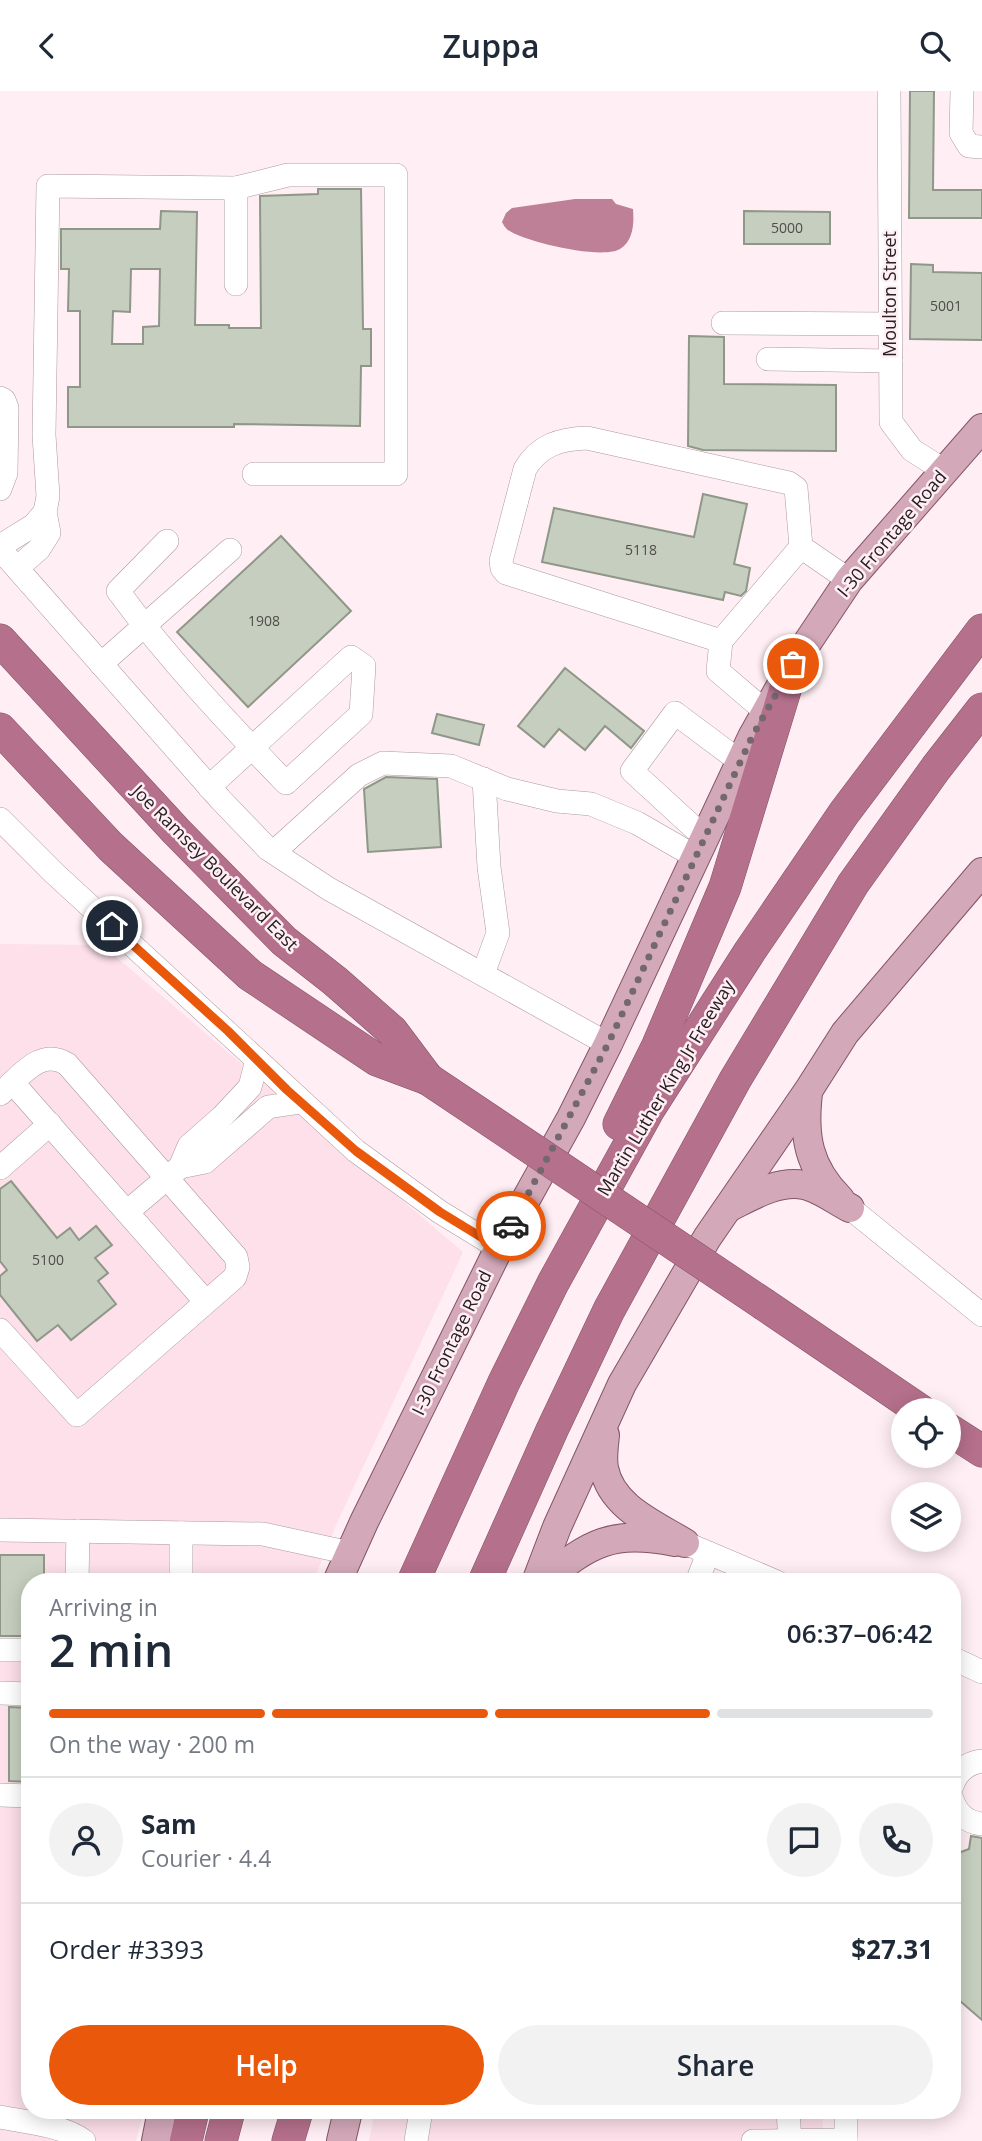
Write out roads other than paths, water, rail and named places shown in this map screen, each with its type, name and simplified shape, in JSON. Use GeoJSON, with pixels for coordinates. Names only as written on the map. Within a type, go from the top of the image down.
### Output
{"type":"FeatureCollection","features":[{"type":"Feature","properties":{"kind":"highway","name":"Martin Luther King Jr Freeway"},"geometry":{"type":"LineString","coordinates":[[417,1573],[504,1382],[553,1283],[649,1109],[750,951],[844,813],[982,630]]}},
{"type":"Feature","properties":{"kind":"highway","name":"Joe Ramsey Boulevard East"},"geometry":{"type":"LineString","coordinates":[[0,640],[176,831],[284,941],[392,1031],[428,1079]]}},
{"type":"Feature","properties":{"kind":"highway"},"geometry":{"type":"LineString","coordinates":[[553,1283],[568,1229],[658,1045],[725,887],[750,769],[793,664]]}},
{"type":"Feature","properties":{"kind":"highway"},"geometry":{"type":"LineString","coordinates":[[488,1573],[609,1310],[723,1101],[853,884],[982,709]]}},
{"type":"Feature","properties":{"kind":"highway"},"geometry":{"type":"LineString","coordinates":[[0,729],[111,847],[250,975],[377,1060],[428,1079],[902,1398]]}},
{"type":"Feature","properties":{"kind":"highway"},"geometry":{"type":"LineString","coordinates":[[961,1437],[982,1451]]}},
{"type":"Feature","properties":{"kind":"highway"},"geometry":{"type":"LineString","coordinates":[[186,2141],[190,2119]]}},
{"type":"Feature","properties":{"kind":"highway"},"geometry":{"type":"LineString","coordinates":[[221,2141],[227,2119]]}},
{"type":"Feature","properties":{"kind":"highway"},"geometry":{"type":"LineString","coordinates":[[289,2141],[295,2119]]}},
{"type":"Feature","properties":{"kind":"main road","name":"I-30 Frontage Road"},"geometry":{"type":"LineString","coordinates":[[341,1573],[499,1248],[571,1118],[608,1044],[701,848],[750,769],[766,712],[793,664],[849,580],[982,428]]}},
{"type":"Feature","properties":{"kind":"main road"},"geometry":{"type":"LineString","coordinates":[[540,1573],[629,1373],[690,1266],[845,1033],[982,872]]}},
{"type":"Feature","properties":{"kind":"main road"},"geometry":{"type":"LineString","coordinates":[[808,1091],[804,1123],[811,1156],[826,1185],[850,1208]]}},
{"type":"Feature","properties":{"kind":"main road"},"geometry":{"type":"LineString","coordinates":[[727,1208],[782,1185],[806,1185],[850,1208]]}},
{"type":"Feature","properties":{"kind":"main road"},"geometry":{"type":"LineString","coordinates":[[605,1424],[604,1467],[612,1491],[628,1508],[696,1548]]}},
{"type":"Feature","properties":{"kind":"main road"},"geometry":{"type":"LineString","coordinates":[[554,1573],[576,1554],[611,1539],[646,1536],[696,1548]]}},
{"type":"Feature","properties":{"kind":"main road"},"geometry":{"type":"LineString","coordinates":[[156,2141],[161,2119]]}},
{"type":"Feature","properties":{"kind":"main road"},"geometry":{"type":"LineString","coordinates":[[341,2141],[346,2119]]}},
{"type":"Feature","properties":{"kind":"street","name":"Moulton Street"},"geometry":{"type":"LineString","coordinates":[[889,91],[891,422],[912,450],[945,471]]}},
{"type":"Feature","properties":{"kind":"street"},"geometry":{"type":"LineString","coordinates":[[962,91],[961,133],[969,146],[982,147]]}},
{"type":"Feature","properties":{"kind":"street"},"geometry":{"type":"LineString","coordinates":[[17,568],[39,549],[49,533],[45,512],[48,496],[44,435],[48,185],[236,188],[288,175],[396,175],[396,474],[254,474]]}},
{"type":"Feature","properties":{"kind":"street"},"geometry":{"type":"LineString","coordinates":[[236,188],[236,284]]}},
{"type":"Feature","properties":{"kind":"street"},"geometry":{"type":"LineString","coordinates":[[723,323],[890,324]]}},
{"type":"Feature","properties":{"kind":"street"},"geometry":{"type":"LineString","coordinates":[[768,359],[891,361]]}},
{"type":"Feature","properties":{"kind":"street"},"geometry":{"type":"LineString","coordinates":[[0,398],[4,400],[7,408],[6,473],[0,489]]}},
{"type":"Feature","properties":{"kind":"street"},"geometry":{"type":"LineString","coordinates":[[721,641],[506,573],[501,561],[524,469],[532,457],[545,446],[566,439],[587,438],[789,483],[796,488],[801,547],[721,641],[718,671],[766,712]]}},
{"type":"Feature","properties":{"kind":"street"},"geometry":{"type":"LineString","coordinates":[[45,512],[34,526],[0,547],[209,787],[274,852],[329,889],[608,1044]]}},
{"type":"Feature","properties":{"kind":"street"},"geometry":{"type":"LineString","coordinates":[[167,541],[118,591],[144,626],[252,748],[286,783],[361,714],[364,666],[351,657],[252,748],[209,787]]}},
{"type":"Feature","properties":{"kind":"street"},"geometry":{"type":"LineString","coordinates":[[801,547],[849,580]]}},
{"type":"Feature","properties":{"kind":"street"},"geometry":{"type":"LineString","coordinates":[[101,664],[230,550]]}},
{"type":"Feature","properties":{"kind":"street"},"geometry":{"type":"LineString","coordinates":[[701,848],[632,771],[675,713],[750,769]]}},
{"type":"Feature","properties":{"kind":"street"},"geometry":{"type":"LineString","coordinates":[[274,852],[359,775],[383,763],[452,766],[507,789],[557,801],[591,804],[701,848]]}},
{"type":"Feature","properties":{"kind":"street"},"geometry":{"type":"LineString","coordinates":[[483,974],[498,933],[489,867],[484,779]]}},
{"type":"Feature","properties":{"kind":"street"},"geometry":{"type":"LineString","coordinates":[[0,819],[54,873],[356,1151],[440,1212],[499,1248]]}},
{"type":"Feature","properties":{"kind":"street"},"geometry":{"type":"LineString","coordinates":[[0,1330],[76,1415],[235,1277],[238,1267],[236,1257],[174,1173],[67,1064],[57,1058],[48,1058],[36,1062],[7,1088],[50,1124],[206,1302]]}},
{"type":"Feature","properties":{"kind":"street"},"geometry":{"type":"LineString","coordinates":[[127,1212],[174,1173],[189,1146],[250,1087],[257,1060]]}},
{"type":"Feature","properties":{"kind":"street"},"geometry":{"type":"LineString","coordinates":[[174,1173],[205,1163],[268,1107],[301,1102]]}},
{"type":"Feature","properties":{"kind":"street"},"geometry":{"type":"LineString","coordinates":[[0,1168],[50,1124]]}},
{"type":"Feature","properties":{"kind":"street"},"geometry":{"type":"LineString","coordinates":[[850,1208],[982,1315]]}},
{"type":"Feature","properties":{"kind":"street"},"geometry":{"type":"LineString","coordinates":[[0,1530],[263,1534],[350,1553]]}},
{"type":"Feature","properties":{"kind":"street"},"geometry":{"type":"LineString","coordinates":[[77,1573],[78,1531]]}},
{"type":"Feature","properties":{"kind":"street"},"geometry":{"type":"LineString","coordinates":[[181,1533],[181,1573]]}},
{"type":"Feature","properties":{"kind":"street"},"geometry":{"type":"LineString","coordinates":[[697,1573],[696,1548],[756,1573]]}},
{"type":"Feature","properties":{"kind":"street"},"geometry":{"type":"LineString","coordinates":[[0,1650],[21,1650]]}},
{"type":"Feature","properties":{"kind":"street"},"geometry":{"type":"LineString","coordinates":[[961,1662],[982,1672]]}},
{"type":"Feature","properties":{"kind":"street"},"geometry":{"type":"LineString","coordinates":[[0,1693],[21,1694]]}},
{"type":"Feature","properties":{"kind":"street"},"geometry":{"type":"LineString","coordinates":[[961,1771],[969,1764],[982,1761]]}},
{"type":"Feature","properties":{"kind":"street"},"geometry":{"type":"LineString","coordinates":[[0,1795],[21,1796]]}},
{"type":"Feature","properties":{"kind":"street"},"geometry":{"type":"LineString","coordinates":[[961,1815],[982,1824]]}},
{"type":"Feature","properties":{"kind":"street"},"geometry":{"type":"LineString","coordinates":[[0,2117],[52,2128],[76,2135],[84,2141]]}},
{"type":"Feature","properties":{"kind":"street"},"geometry":{"type":"LineString","coordinates":[[416,2141],[420,2119]]}},
{"type":"Feature","properties":{"kind":"street"},"geometry":{"type":"LineString","coordinates":[[789,2119],[790,2141]]}},
{"type":"Feature","properties":{"kind":"street"},"geometry":{"type":"LineString","coordinates":[[753,2141],[846,2140],[846,2119]]}}]}
